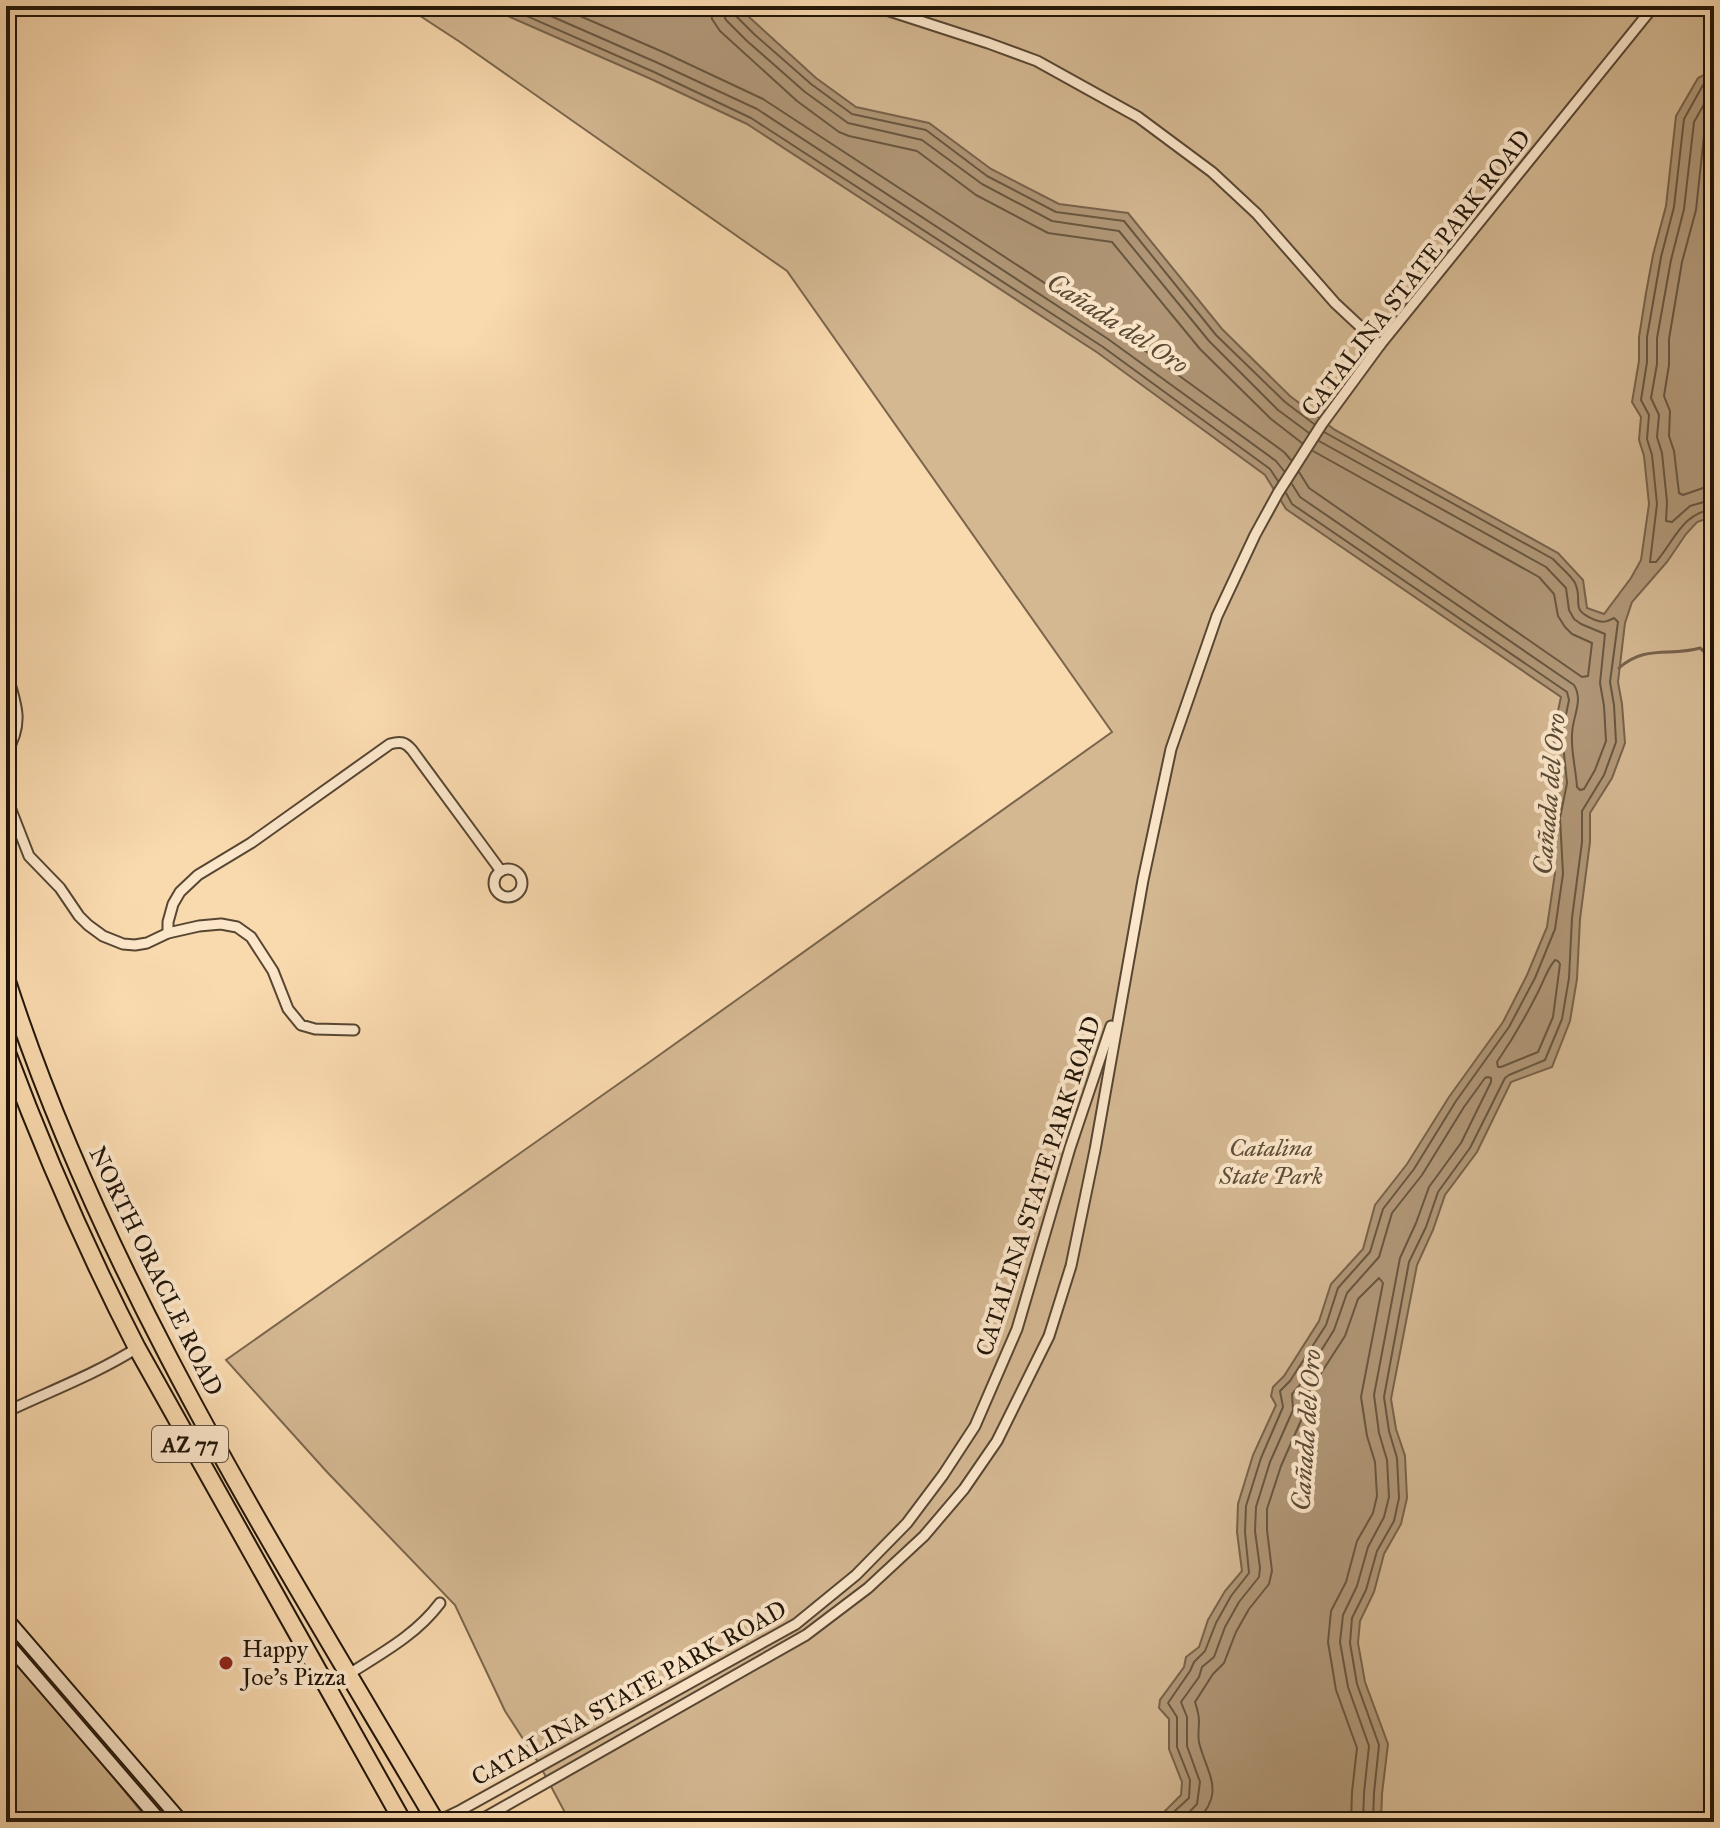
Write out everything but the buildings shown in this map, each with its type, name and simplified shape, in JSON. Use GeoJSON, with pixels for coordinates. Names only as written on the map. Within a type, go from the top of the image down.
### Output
{"type":"FeatureCollection","features":[{"type":"Feature","properties":{"kind":"highway","name":"NORTH ORACLE ROAD"},"geometry":{"type":"LineString","coordinates":[[6,978],[88,1195],[129,1281],[189,1396],[436,1822]]}},
{"type":"Feature","properties":{"kind":"highway","name":"NORTH ORACLE ROAD"},"geometry":{"type":"LineString","coordinates":[[6,1050],[68,1204],[137,1348],[403,1822]]}},
{"type":"Feature","properties":{"kind":"street"},"geometry":{"type":"LineString","coordinates":[[874,6],[1037,61],[1138,117],[1212,172],[1257,214],[1335,303],[1380,345]]}},
{"type":"Feature","properties":{"kind":"street","name":"CATALINA STATE PARK ROAD"},"geometry":{"type":"LineString","coordinates":[[477,1822],[806,1635],[868,1588],[924,1536],[964,1489],[997,1441],[1049,1336],[1071,1266],[1171,749],[1217,616],[1255,535],[1294,466],[1380,345],[1654,6]]}},
{"type":"Feature","properties":{"kind":"street"},"geometry":{"type":"LineString","coordinates":[[6,671],[18,721],[16,735],[6,753]]}},
{"type":"Feature","properties":{"kind":"street"},"geometry":{"type":"LineString","coordinates":[[168,933],[173,904],[180,892],[198,875],[251,843],[377,752],[398,741],[406,743],[412,750],[501,871]]}},
{"type":"Feature","properties":{"kind":"street"},"geometry":{"type":"LineString","coordinates":[[6,797],[29,856],[60,888],[88,925],[111,940],[135,945],[168,933],[209,925],[237,927],[251,937],[273,971],[288,1009],[301,1025],[315,1029],[354,1030]]}},
{"type":"Feature","properties":{"kind":"street","name":"CATALINA STATE PARK ROAD"},"geometry":{"type":"LineString","coordinates":[[436,1822],[796,1624],[856,1575],[907,1523],[975,1426],[1017,1329],[1070,1148],[1121,996]]}},
{"type":"Feature","properties":{"kind":"street"},"geometry":{"type":"LineString","coordinates":[[6,1412],[98,1370],[137,1348]]}},
{"type":"Feature","properties":{"kind":"street"},"geometry":{"type":"LineString","coordinates":[[349,1674],[412,1634],[440,1603]]}},
{"type":"Feature","properties":{"kind":"street"},"geometry":{"type":"LineString","coordinates":[[6,1618],[182,1822]]}},
{"type":"Feature","properties":{"kind":"street"},"geometry":{"type":"LineString","coordinates":[[6,1642],[161,1822]]}},
{"type":"Feature","properties":{"kind":"green space","name":"Catalina State Park"},"geometry":{"type":"Polygon","coordinates":[[[405,6],[1714,6],[1714,1822],[570,1822],[538,1762],[505,1711],[455,1605],[327,1472],[226,1360],[1112,732],[787,271],[405,6]]]}},
{"type":"Feature","properties":{"kind":"green space"},"geometry":{"type":"Polygon","coordinates":[[[6,1653],[77,1733],[150,1822],[6,1822],[6,1653]]]}},
{"type":"Feature","properties":{"kind":"water","name":"Cañada del Oro"},"geometry":{"type":"Polygon","coordinates":[[[485,6],[737,6],[816,78],[856,107],[929,123],[991,169],[1059,204],[1128,213],[1222,329],[1290,396],[1335,430],[1558,553],[1583,580],[1587,608],[1604,614],[1641,560],[1649,504],[1644,456],[1639,440],[1641,417],[1632,402],[1646,293],[1666,206],[1676,116],[1698,78],[1706,74],[1714,58],[1714,516],[1697,522],[1686,534],[1667,562],[1632,602],[1625,623],[1618,682],[1625,743],[1612,778],[1590,813],[1577,979],[1570,1021],[1552,1067],[1511,1082],[1477,1152],[1445,1195],[1417,1265],[1391,1399],[1405,1456],[1407,1498],[1401,1524],[1384,1554],[1374,1592],[1360,1621],[1358,1643],[1365,1682],[1388,1744],[1381,1822],[1081,1822],[1107,1812],[1164,1812],[1181,1795],[1182,1782],[1169,1749],[1169,1719],[1159,1708],[1160,1700],[1184,1667],[1186,1657],[1199,1647],[1208,1620],[1225,1591],[1242,1571],[1237,1532],[1238,1504],[1253,1455],[1276,1405],[1271,1396],[1273,1387],[1284,1376],[1319,1321],[1331,1284],[1363,1249],[1375,1205],[1407,1164],[1449,1097],[1503,1022],[1547,927],[1555,873],[1552,818],[1559,783],[1553,734],[1561,697],[1286,509],[1265,475],[1098,353],[747,124],[485,6]]]}},
{"type":"Feature","properties":{"kind":"waterway"},"geometry":{"type":"LineString","coordinates":[[1619,668],[1649,653],[1700,648],[1714,660]]}},
{"type":"Feature","properties":{"kind":"place","name":"Happy Joe's Pizza"},"geometry":{"type":"Point","coordinates":[226,1663]}}]}
